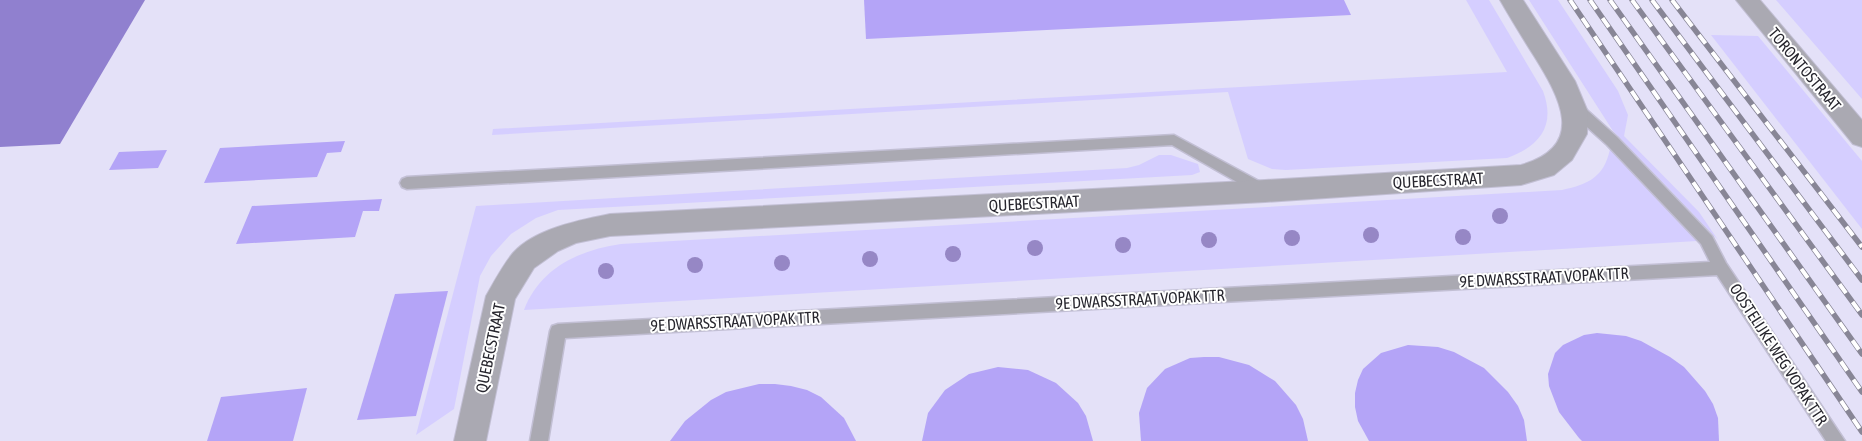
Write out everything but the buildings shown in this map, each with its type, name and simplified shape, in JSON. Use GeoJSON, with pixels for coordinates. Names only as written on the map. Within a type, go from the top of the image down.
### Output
{"type":"FeatureCollection","features":[{"type":"Feature","properties":{"kind":"street","name":"QUEBECSTRAAT"},"geometry":{"type":"LineString","coordinates":[[470,441],[501,296],[524,260],[548,243],[572,233],[610,225],[1264,191],[1521,175],[1545,168],[1563,153],[1574,134],[1575,112],[1566,87],[1511,0]]}},
{"type":"Feature","properties":{"kind":"street","name":"TORONTOSTRAAT"},"geometry":{"type":"LineString","coordinates":[[1747,0],[1862,137]]}},
{"type":"Feature","properties":{"kind":"lane","name":"OOSTELIJKE WEG VOPAK TTR"},"geometry":{"type":"LineString","coordinates":[[1572,104],[1612,141],[1707,240],[1721,268],[1836,441]]}},
{"type":"Feature","properties":{"kind":"lane"},"geometry":{"type":"LineString","coordinates":[[407,183],[1174,140],[1264,191]]}},
{"type":"Feature","properties":{"kind":"lane","name":"9E DWARSSTRAAT VOPAK TTR"},"geometry":{"type":"LineString","coordinates":[[539,441],[558,331],[1721,268]]}},
{"type":"Feature","properties":{"kind":"shaded area"},"geometry":{"type":"Polygon","coordinates":[[[0,0],[145,0],[60,144],[0,147],[0,0]]]}},
{"type":"Feature","properties":{"kind":"shaded area"},"geometry":{"type":"Polygon","coordinates":[[[1466,0],[1489,0],[1543,91],[1547,103],[1548,115],[1542,133],[1528,147],[1507,158],[1286,170],[1272,169],[1248,159],[1228,92],[492,135],[493,129],[1507,72],[1466,0]]]}},
{"type":"Feature","properties":{"kind":"shaded area"},"geometry":{"type":"Polygon","coordinates":[[[1529,0],[1558,0],[1618,91],[1628,115],[1624,136],[1699,212],[1718,240],[1613,131],[1529,0]]]}},
{"type":"Feature","properties":{"kind":"shaded area"},"geometry":{"type":"Polygon","coordinates":[[[1776,0],[1862,0],[1862,99],[1776,0]]]}},
{"type":"Feature","properties":{"kind":"shaded area"},"geometry":{"type":"Polygon","coordinates":[[[1711,35],[1758,36],[1862,161],[1862,229],[1711,35]]]}},
{"type":"Feature","properties":{"kind":"shaded area"},"geometry":{"type":"Polygon","coordinates":[[[1610,149],[1697,241],[524,310],[531,295],[551,272],[576,256],[621,244],[1562,190],[1580,185],[1594,178],[1604,166],[1610,149]]]}},
{"type":"Feature","properties":{"kind":"shaded area"},"geometry":{"type":"Polygon","coordinates":[[[1159,155],[1171,155],[1198,164],[1200,172],[1192,175],[558,210],[536,218],[511,234],[491,256],[480,276],[454,409],[416,435],[476,206],[1127,168],[1139,165],[1159,155]]]}},
{"type":"Feature","properties":{"kind":"railway"},"geometry":{"type":"LineString","coordinates":[[1570,0],[1862,432]]}},
{"type":"Feature","properties":{"kind":"railway"},"geometry":{"type":"LineString","coordinates":[[1590,0],[1862,392]]}},
{"type":"Feature","properties":{"kind":"railway"},"geometry":{"type":"LineString","coordinates":[[1610,0],[1862,354]]}},
{"type":"Feature","properties":{"kind":"railway"},"geometry":{"type":"LineString","coordinates":[[1632,0],[1862,315]]}},
{"type":"Feature","properties":{"kind":"railway"},"geometry":{"type":"LineString","coordinates":[[1652,0],[1862,280]]}},
{"type":"Feature","properties":{"kind":"railway"},"geometry":{"type":"LineString","coordinates":[[1672,0],[1862,247]]}}]}
